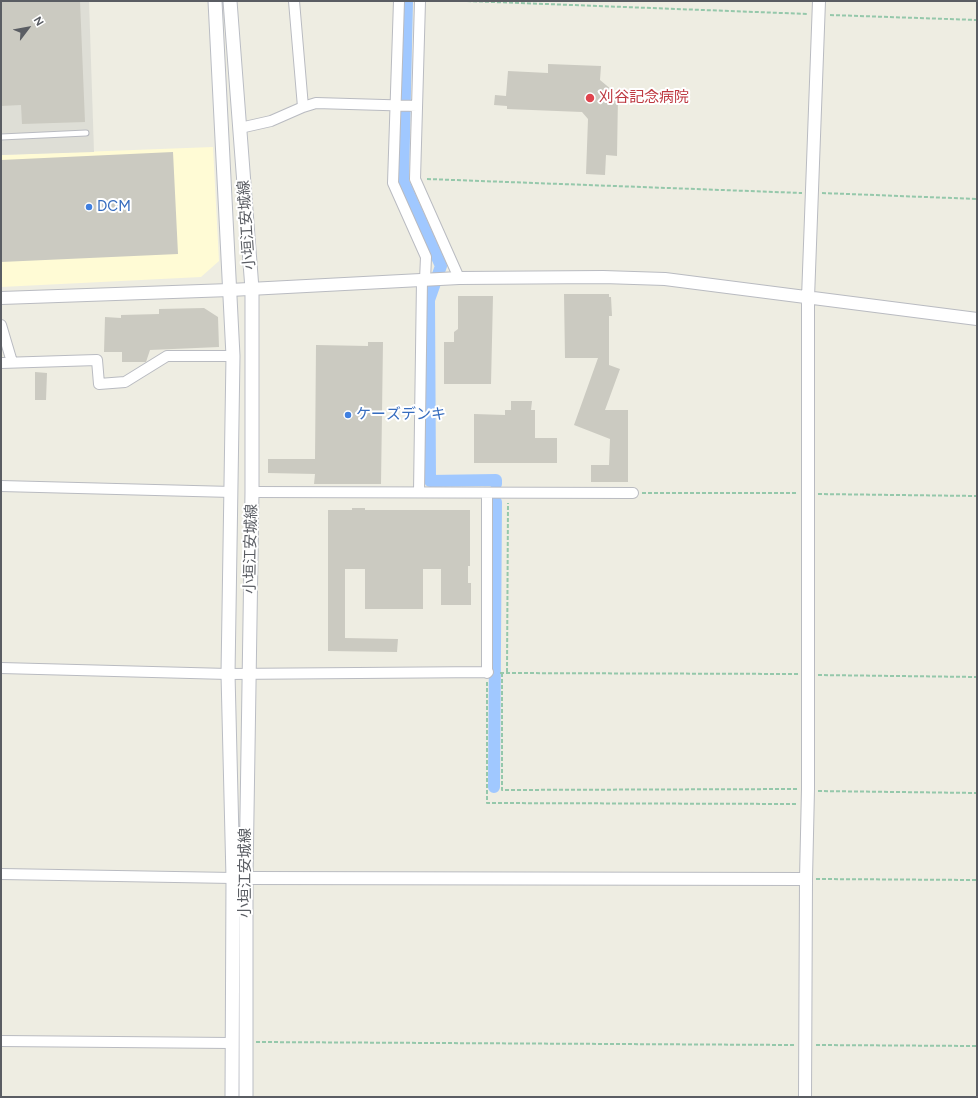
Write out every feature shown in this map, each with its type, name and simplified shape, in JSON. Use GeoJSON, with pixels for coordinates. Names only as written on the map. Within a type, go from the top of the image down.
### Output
{"type":"FeatureCollection","features":[{"type":"Feature","properties":{"kind":"main road","name":"小垣江安城線"},"geometry":{"type":"LineString","coordinates":[[215,1],[233,356],[228,674],[240,878],[246,1097]]}},
{"type":"Feature","properties":{"kind":"main road","name":"小垣江安城線"},"geometry":{"type":"LineString","coordinates":[[230,1],[252,289],[252,492],[248,674],[240,878],[231,1043],[232,1097]]}},
{"type":"Feature","properties":{"kind":"street"},"geometry":{"type":"LineString","coordinates":[[294,1],[303,107]]}},
{"type":"Feature","properties":{"kind":"street"},"geometry":{"type":"LineString","coordinates":[[399,1],[393,183],[426,257],[419,492]]}},
{"type":"Feature","properties":{"kind":"street"},"geometry":{"type":"LineString","coordinates":[[420,1],[415,179],[458,279]]}},
{"type":"Feature","properties":{"kind":"street"},"geometry":{"type":"LineString","coordinates":[[805,1097],[808,789],[808,298],[819,1]]}},
{"type":"Feature","properties":{"kind":"street"},"geometry":{"type":"LineString","coordinates":[[240,128],[271,121],[316,103],[416,106]]}},
{"type":"Feature","properties":{"kind":"street"},"geometry":{"type":"LineString","coordinates":[[1,298],[230,290],[425,280],[603,277],[665,279],[977,319]]}},
{"type":"Feature","properties":{"kind":"street"},"geometry":{"type":"LineString","coordinates":[[1,325],[12,362]]}},
{"type":"Feature","properties":{"kind":"street"},"geometry":{"type":"LineString","coordinates":[[1,363],[97,360],[99,384],[125,382],[167,356],[233,356]]}},
{"type":"Feature","properties":{"kind":"street"},"geometry":{"type":"LineString","coordinates":[[1,486],[232,492]]}},
{"type":"Feature","properties":{"kind":"street"},"geometry":{"type":"LineString","coordinates":[[252,492],[633,493]]}},
{"type":"Feature","properties":{"kind":"street"},"geometry":{"type":"LineString","coordinates":[[1,668],[228,674],[487,673],[487,493]]}},
{"type":"Feature","properties":{"kind":"street"},"geometry":{"type":"LineString","coordinates":[[1,874],[240,878],[806,879]]}},
{"type":"Feature","properties":{"kind":"street"},"geometry":{"type":"LineString","coordinates":[[1,1041],[231,1043]]}},
{"type":"Feature","properties":{"kind":"lane"},"geometry":{"type":"LineString","coordinates":[[1,137],[86,133]]}},
{"type":"Feature","properties":{"kind":"path"},"geometry":{"type":"LineString","coordinates":[[466,1],[977,20]]}},
{"type":"Feature","properties":{"kind":"path"},"geometry":{"type":"LineString","coordinates":[[415,179],[977,199]]}},
{"type":"Feature","properties":{"kind":"path"},"geometry":{"type":"LineString","coordinates":[[508,493],[508,673]]}},
{"type":"Feature","properties":{"kind":"path"},"geometry":{"type":"LineString","coordinates":[[487,673],[487,803],[807,804]]}},
{"type":"Feature","properties":{"kind":"path"},"geometry":{"type":"LineString","coordinates":[[977,677],[807,674],[501,673],[502,790],[808,789],[826,792],[977,793]]}},
{"type":"Feature","properties":{"kind":"path"},"geometry":{"type":"LineString","coordinates":[[806,879],[977,880]]}},
{"type":"Feature","properties":{"kind":"path"},"geometry":{"type":"LineString","coordinates":[[245,1042],[977,1046]]}},
{"type":"Feature","properties":{"kind":"shaded area"},"geometry":{"type":"Polygon","coordinates":[[[1,1],[89,1],[94,152],[1,155],[1,1]]]}},
{"type":"Feature","properties":{"kind":"shaded area","name":"DCM"},"geometry":{"type":"Polygon","coordinates":[[[213,147],[219,261],[201,277],[1,287],[1,155],[213,147]]]}},
{"type":"Feature","properties":{"kind":"building"},"geometry":{"type":"Polygon","coordinates":[[[1,1],[80,1],[85,122],[22,124],[21,105],[1,106],[1,1]]]}},
{"type":"Feature","properties":{"kind":"building"},"geometry":{"type":"Polygon","coordinates":[[[548,64],[601,66],[600,80],[618,95],[617,156],[606,155],[605,175],[586,174],[588,119],[582,112],[507,109],[507,106],[494,105],[495,95],[506,96],[508,71],[548,73],[548,64]]]}},
{"type":"Feature","properties":{"kind":"building","name":"DCM"},"geometry":{"type":"Polygon","coordinates":[[[173,152],[178,254],[1,262],[1,160],[173,152]]]}},
{"type":"Feature","properties":{"kind":"building"},"geometry":{"type":"Polygon","coordinates":[[[564,294],[609,294],[609,297],[611,297],[612,316],[609,316],[609,365],[620,369],[605,410],[628,410],[628,482],[591,482],[591,465],[609,465],[610,439],[574,425],[598,358],[565,358],[564,294]]]}},
{"type":"Feature","properties":{"kind":"building"},"geometry":{"type":"Polygon","coordinates":[[[458,296],[493,296],[491,384],[444,384],[444,342],[454,342],[454,332],[458,329],[458,296]]]}},
{"type":"Feature","properties":{"kind":"building"},"geometry":{"type":"Polygon","coordinates":[[[204,308],[218,317],[219,347],[150,350],[146,362],[122,362],[122,352],[104,352],[105,317],[121,318],[121,315],[159,314],[159,309],[204,308]]]}},
{"type":"Feature","properties":{"kind":"building","name":"ケーズデンキ"},"geometry":{"type":"Polygon","coordinates":[[[368,342],[383,342],[381,484],[314,484],[315,474],[268,473],[268,459],[315,459],[316,345],[368,346],[368,342]]]}},
{"type":"Feature","properties":{"kind":"building"},"geometry":{"type":"Polygon","coordinates":[[[35,372],[47,373],[46,400],[35,400],[35,372]]]}},
{"type":"Feature","properties":{"kind":"building"},"geometry":{"type":"Polygon","coordinates":[[[511,401],[532,401],[531,410],[535,410],[535,438],[557,438],[557,463],[474,463],[474,414],[505,415],[505,410],[511,410],[511,401]]]}},
{"type":"Feature","properties":{"kind":"building"},"geometry":{"type":"Polygon","coordinates":[[[352,508],[365,508],[365,510],[470,510],[470,566],[468,566],[468,583],[471,583],[471,605],[441,605],[441,569],[423,569],[423,609],[365,609],[365,569],[345,569],[345,638],[398,639],[397,652],[328,651],[328,510],[352,510],[352,508]]]}},
{"type":"Feature","properties":{"kind":"waterway"},"geometry":{"type":"LineString","coordinates":[[407,1],[403,181],[441,266],[429,300],[430,481],[496,480],[496,484]]}},
{"type":"Feature","properties":{"kind":"waterway"},"geometry":{"type":"LineString","coordinates":[[494,787],[496,502]]}},
{"type":"Feature","properties":{"kind":"place","name":"刈谷記念病院"},"geometry":{"type":"Point","coordinates":[590,98]}},
{"type":"Feature","properties":{"kind":"place","name":"DCM"},"geometry":{"type":"Point","coordinates":[89,207]}},
{"type":"Feature","properties":{"kind":"place","name":"ケーズデンキ"},"geometry":{"type":"Point","coordinates":[348,415]}}]}
